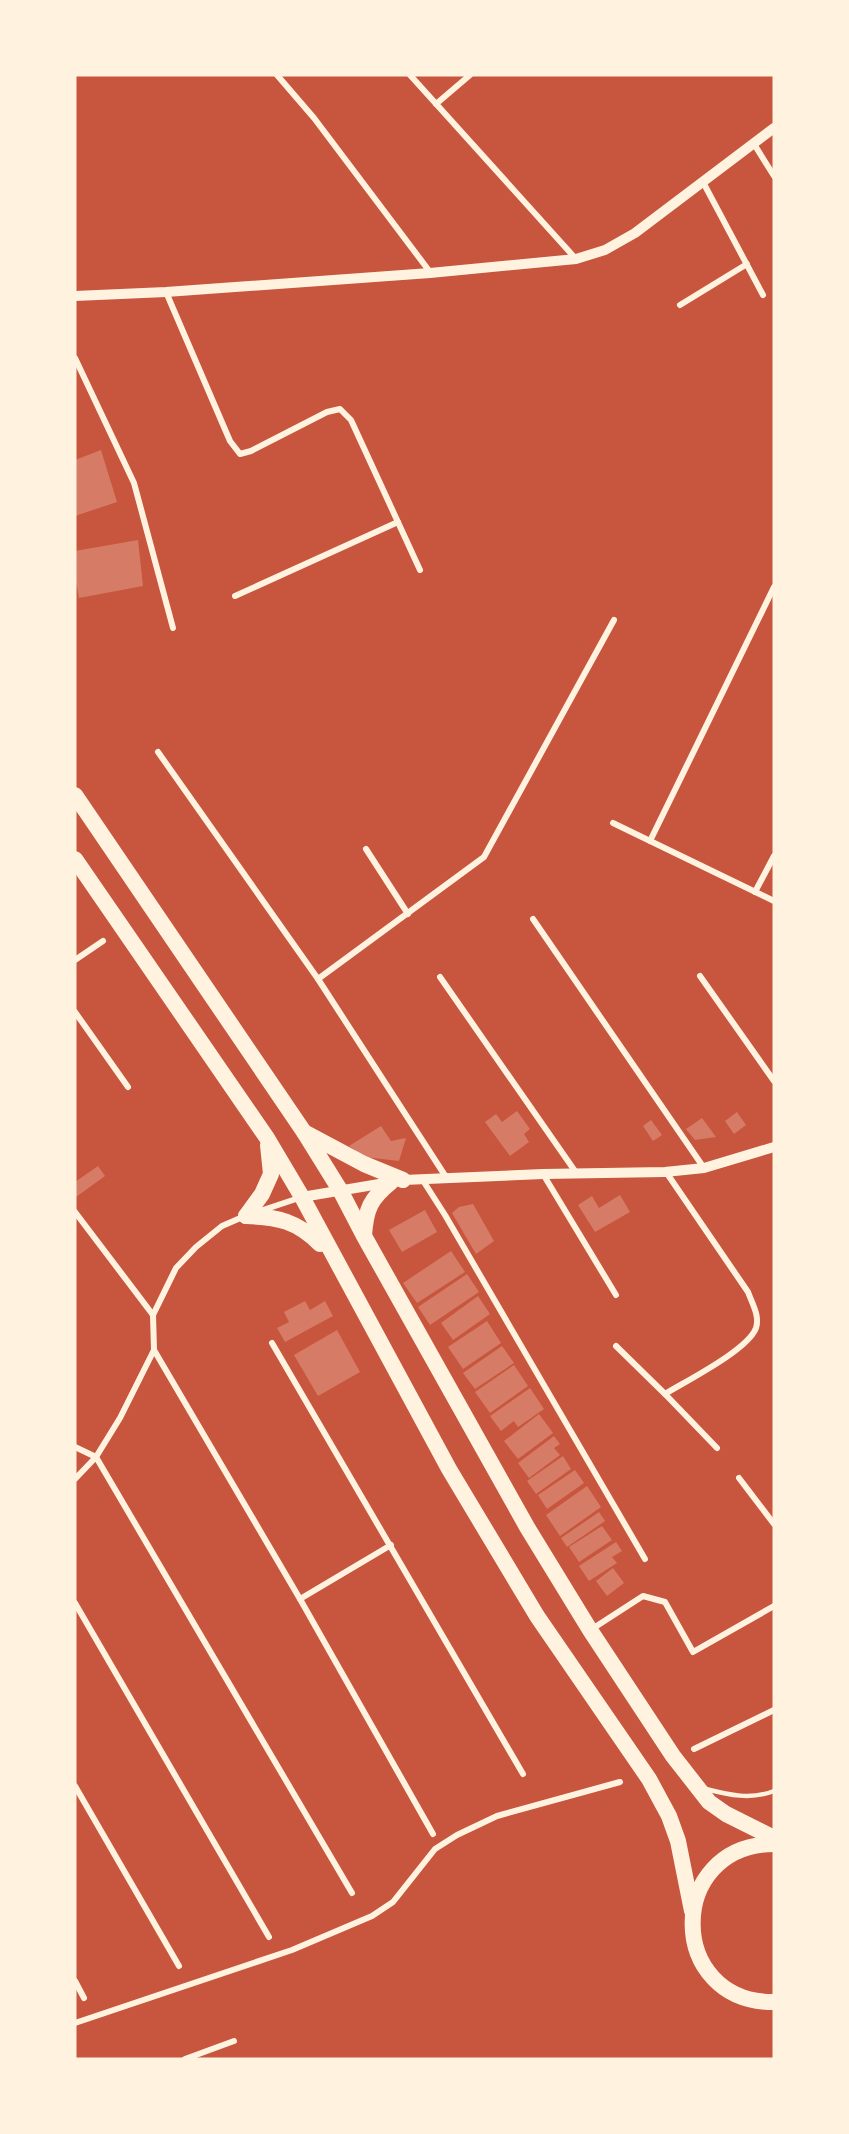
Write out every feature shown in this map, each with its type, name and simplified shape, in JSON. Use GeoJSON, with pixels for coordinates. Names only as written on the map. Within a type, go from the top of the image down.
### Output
{"type":"FeatureCollection","features":[{"type":"Feature","properties":{"kind":"highway"},"geometry":{"type":"LineString","coordinates":[[75,795],[304,1132],[340,1190],[527,1527],[590,1630],[673,1756],[710,1802],[726,1814],[774,1838]]}},
{"type":"Feature","properties":{"kind":"highway"},"geometry":{"type":"LineString","coordinates":[[75,859],[267,1138],[302,1197],[449,1469],[537,1616],[649,1779],[669,1816],[678,1841],[692,1911],[694,1945],[706,1969],[723,1987],[738,1995],[774,2002]]}},
{"type":"Feature","properties":{"kind":"highway"},"geometry":{"type":"LineString","coordinates":[[304,1132],[397,1181]]}},
{"type":"Feature","properties":{"kind":"highway"},"geometry":{"type":"LineString","coordinates":[[246,1216],[262,1194],[271,1174],[267,1138]]}},
{"type":"Feature","properties":{"kind":"highway"},"geometry":{"type":"LineString","coordinates":[[364,1236],[365,1214],[376,1194],[397,1181]]}},
{"type":"Feature","properties":{"kind":"highway"},"geometry":{"type":"LineString","coordinates":[[246,1216],[272,1216],[294,1224],[307,1231],[332,1256]]}},
{"type":"Feature","properties":{"kind":"highway"},"geometry":{"type":"LineString","coordinates":[[692,1911],[701,1886],[711,1871],[724,1859],[748,1847],[774,1844]]}},
{"type":"Feature","properties":{"kind":"highway"},"geometry":{"type":"LineString","coordinates":[[755,2000],[774,2011]]}},
{"type":"Feature","properties":{"kind":"street"},"geometry":{"type":"LineString","coordinates":[[277,75],[314,118],[430,273]]}},
{"type":"Feature","properties":{"kind":"street"},"geometry":{"type":"LineString","coordinates":[[410,75],[576,259]]}},
{"type":"Feature","properties":{"kind":"street"},"geometry":{"type":"LineString","coordinates":[[436,104],[470,75]]}},
{"type":"Feature","properties":{"kind":"street"},"geometry":{"type":"LineString","coordinates":[[75,296],[166,292],[430,273],[576,259],[605,250],[635,233],[774,128]]}},
{"type":"Feature","properties":{"kind":"street"},"geometry":{"type":"LineString","coordinates":[[754,144],[774,176]]}},
{"type":"Feature","properties":{"kind":"street"},"geometry":{"type":"LineString","coordinates":[[704,182],[763,295]]}},
{"type":"Feature","properties":{"kind":"street"},"geometry":{"type":"LineString","coordinates":[[680,305],[747,264]]}},
{"type":"Feature","properties":{"kind":"street"},"geometry":{"type":"LineString","coordinates":[[166,292],[230,441],[240,454],[251,451],[327,412],[340,409],[351,420],[420,570]]}},
{"type":"Feature","properties":{"kind":"street"},"geometry":{"type":"LineString","coordinates":[[75,358],[134,483],[173,628]]}},
{"type":"Feature","properties":{"kind":"street"},"geometry":{"type":"LineString","coordinates":[[235,596],[398,522]]}},
{"type":"Feature","properties":{"kind":"street"},"geometry":{"type":"LineString","coordinates":[[650,841],[774,587]]}},
{"type":"Feature","properties":{"kind":"street"},"geometry":{"type":"LineString","coordinates":[[318,979],[484,857],[614,620]]}},
{"type":"Feature","properties":{"kind":"street"},"geometry":{"type":"LineString","coordinates":[[158,752],[318,979],[446,1177]]}},
{"type":"Feature","properties":{"kind":"street"},"geometry":{"type":"LineString","coordinates":[[613,823],[774,901]]}},
{"type":"Feature","properties":{"kind":"street"},"geometry":{"type":"LineString","coordinates":[[366,849],[408,914]]}},
{"type":"Feature","properties":{"kind":"street"},"geometry":{"type":"LineString","coordinates":[[755,892],[774,856]]}},
{"type":"Feature","properties":{"kind":"street"},"geometry":{"type":"LineString","coordinates":[[533,919],[704,1168]]}},
{"type":"Feature","properties":{"kind":"street"},"geometry":{"type":"LineString","coordinates":[[75,960],[103,941]]}},
{"type":"Feature","properties":{"kind":"street"},"geometry":{"type":"LineString","coordinates":[[700,976],[774,1081]]}},
{"type":"Feature","properties":{"kind":"street"},"geometry":{"type":"LineString","coordinates":[[440,977],[577,1173]]}},
{"type":"Feature","properties":{"kind":"street"},"geometry":{"type":"LineString","coordinates":[[75,1011],[128,1087]]}},
{"type":"Feature","properties":{"kind":"street"},"geometry":{"type":"LineString","coordinates":[[75,1479],[96,1457],[120,1418],[154,1350],[153,1315],[176,1268],[196,1247],[222,1226],[302,1197],[397,1181],[446,1177],[665,1172],[704,1168],[774,1147]]}},
{"type":"Feature","properties":{"kind":"street"},"geometry":{"type":"LineString","coordinates":[[665,1172],[748,1292],[756,1311],[756,1328],[747,1341],[735,1351],[665,1394]]}},
{"type":"Feature","properties":{"kind":"street"},"geometry":{"type":"LineString","coordinates":[[543,1174],[616,1295]]}},
{"type":"Feature","properties":{"kind":"street"},"geometry":{"type":"LineString","coordinates":[[421,1179],[446,1215],[645,1559]]}},
{"type":"Feature","properties":{"kind":"street"},"geometry":{"type":"LineString","coordinates":[[75,1212],[153,1315]]}},
{"type":"Feature","properties":{"kind":"street"},"geometry":{"type":"LineString","coordinates":[[272,1343],[523,1774]]}},
{"type":"Feature","properties":{"kind":"street"},"geometry":{"type":"LineString","coordinates":[[616,1346],[717,1448]]}},
{"type":"Feature","properties":{"kind":"street"},"geometry":{"type":"LineString","coordinates":[[154,1350],[300,1599],[433,1834]]}},
{"type":"Feature","properties":{"kind":"street"},"geometry":{"type":"LineString","coordinates":[[75,1447],[96,1457],[352,1893]]}},
{"type":"Feature","properties":{"kind":"street"},"geometry":{"type":"LineString","coordinates":[[739,1478],[774,1524]]}},
{"type":"Feature","properties":{"kind":"street"},"geometry":{"type":"LineString","coordinates":[[300,1599],[391,1545]]}},
{"type":"Feature","properties":{"kind":"street"},"geometry":{"type":"LineString","coordinates":[[590,1630],[643,1596],[665,1602],[693,1652],[774,1606]]}},
{"type":"Feature","properties":{"kind":"street"},"geometry":{"type":"LineString","coordinates":[[75,1604],[269,1937]]}},
{"type":"Feature","properties":{"kind":"street"},"geometry":{"type":"LineString","coordinates":[[693,1749],[774,1710]]}},
{"type":"Feature","properties":{"kind":"street"},"geometry":{"type":"LineString","coordinates":[[75,2023],[291,1950],[372,1916],[393,1902],[435,1850],[457,1835],[497,1816],[620,1782]]}},
{"type":"Feature","properties":{"kind":"street"},"geometry":{"type":"LineString","coordinates":[[75,1786],[179,1966]]}},
{"type":"Feature","properties":{"kind":"street"},"geometry":{"type":"LineString","coordinates":[[75,1981],[84,1998]]}},
{"type":"Feature","properties":{"kind":"street"},"geometry":{"type":"LineString","coordinates":[[185,2059],[234,2041]]}},
{"type":"Feature","properties":{"kind":"lane"},"geometry":{"type":"LineString","coordinates":[[698,1787],[744,1797],[774,1791]]}},
{"type":"Feature","properties":{"kind":"building"},"geometry":{"type":"Polygon","coordinates":[[[101,450],[117,502],[75,516],[75,460],[101,450]]]}},
{"type":"Feature","properties":{"kind":"building"},"geometry":{"type":"Polygon","coordinates":[[[138,540],[143,586],[79,598],[75,576],[75,551],[138,540]]]}},
{"type":"Feature","properties":{"kind":"building"},"geometry":{"type":"Polygon","coordinates":[[[517,1111],[530,1129],[524,1134],[529,1142],[510,1156],[485,1122],[496,1114],[502,1122],[517,1111]]]}},
{"type":"Feature","properties":{"kind":"building"},"geometry":{"type":"Polygon","coordinates":[[[737,1112],[746,1125],[734,1134],[725,1121],[737,1112]]]}},
{"type":"Feature","properties":{"kind":"building"},"geometry":{"type":"Polygon","coordinates":[[[702,1118],[716,1137],[695,1140],[686,1129],[702,1118]]]}},
{"type":"Feature","properties":{"kind":"building"},"geometry":{"type":"Polygon","coordinates":[[[651,1120],[662,1135],[653,1141],[643,1126],[651,1120]]]}},
{"type":"Feature","properties":{"kind":"building"},"geometry":{"type":"Polygon","coordinates":[[[381,1126],[391,1141],[406,1138],[399,1161],[365,1157],[349,1146],[381,1126]]]}},
{"type":"Feature","properties":{"kind":"building"},"geometry":{"type":"Polygon","coordinates":[[[98,1166],[105,1176],[76,1197],[75,1182],[98,1166]]]}},
{"type":"Feature","properties":{"kind":"building"},"geometry":{"type":"Polygon","coordinates":[[[620,1195],[630,1212],[595,1232],[578,1205],[592,1196],[599,1208],[620,1195]]]}},
{"type":"Feature","properties":{"kind":"building"},"geometry":{"type":"Polygon","coordinates":[[[473,1204],[494,1241],[476,1254],[452,1213],[459,1207],[473,1204]]]}},
{"type":"Feature","properties":{"kind":"building"},"geometry":{"type":"Polygon","coordinates":[[[425,1210],[437,1232],[402,1252],[389,1230],[425,1210]]]}},
{"type":"Feature","properties":{"kind":"building"},"geometry":{"type":"Polygon","coordinates":[[[451,1251],[465,1272],[417,1303],[403,1283],[451,1251]]]}},
{"type":"Feature","properties":{"kind":"building"},"geometry":{"type":"Polygon","coordinates":[[[467,1274],[479,1292],[430,1325],[418,1307],[467,1274]]]}},
{"type":"Feature","properties":{"kind":"building"},"geometry":{"type":"Polygon","coordinates":[[[478,1296],[490,1314],[453,1340],[441,1323],[478,1296]]]}},
{"type":"Feature","properties":{"kind":"building"},"geometry":{"type":"Polygon","coordinates":[[[305,1301],[310,1310],[325,1301],[333,1316],[285,1342],[277,1328],[289,1322],[284,1312],[305,1301]]]}},
{"type":"Feature","properties":{"kind":"building"},"geometry":{"type":"Polygon","coordinates":[[[487,1321],[501,1343],[463,1369],[448,1347],[487,1321]]]}},
{"type":"Feature","properties":{"kind":"building"},"geometry":{"type":"Polygon","coordinates":[[[337,1330],[360,1372],[318,1396],[294,1355],[337,1330]]]}},
{"type":"Feature","properties":{"kind":"building"},"geometry":{"type":"Polygon","coordinates":[[[502,1346],[514,1363],[475,1389],[463,1373],[502,1346]]]}},
{"type":"Feature","properties":{"kind":"building"},"geometry":{"type":"Polygon","coordinates":[[[514,1365],[528,1386],[490,1413],[475,1392],[514,1365]]]}},
{"type":"Feature","properties":{"kind":"building"},"geometry":{"type":"Polygon","coordinates":[[[530,1388],[544,1409],[518,1427],[514,1421],[501,1431],[490,1416],[530,1388]]]}},
{"type":"Feature","properties":{"kind":"building"},"geometry":{"type":"Polygon","coordinates":[[[539,1414],[553,1433],[518,1459],[504,1441],[539,1414]]]}},
{"type":"Feature","properties":{"kind":"building"},"geometry":{"type":"Polygon","coordinates":[[[554,1436],[560,1444],[554,1448],[560,1455],[529,1478],[518,1463],[554,1436]]]}},
{"type":"Feature","properties":{"kind":"building"},"geometry":{"type":"Polygon","coordinates":[[[563,1456],[571,1469],[536,1494],[527,1481],[563,1456]]]}},
{"type":"Feature","properties":{"kind":"building"},"geometry":{"type":"Polygon","coordinates":[[[575,1470],[584,1483],[547,1509],[538,1495],[575,1470]]]}},
{"type":"Feature","properties":{"kind":"building"},"geometry":{"type":"Polygon","coordinates":[[[587,1486],[601,1507],[560,1536],[546,1515],[587,1486]]]}},
{"type":"Feature","properties":{"kind":"building"},"geometry":{"type":"Polygon","coordinates":[[[599,1512],[605,1521],[567,1547],[561,1538],[599,1512]]]}},
{"type":"Feature","properties":{"kind":"building"},"geometry":{"type":"Polygon","coordinates":[[[602,1526],[612,1540],[579,1562],[569,1547],[602,1526]]]}},
{"type":"Feature","properties":{"kind":"building"},"geometry":{"type":"Polygon","coordinates":[[[616,1542],[622,1551],[612,1557],[617,1563],[589,1581],[579,1566],[616,1542]]]}},
{"type":"Feature","properties":{"kind":"building"},"geometry":{"type":"Polygon","coordinates":[[[613,1568],[624,1583],[607,1596],[596,1581],[613,1568]]]}}]}
